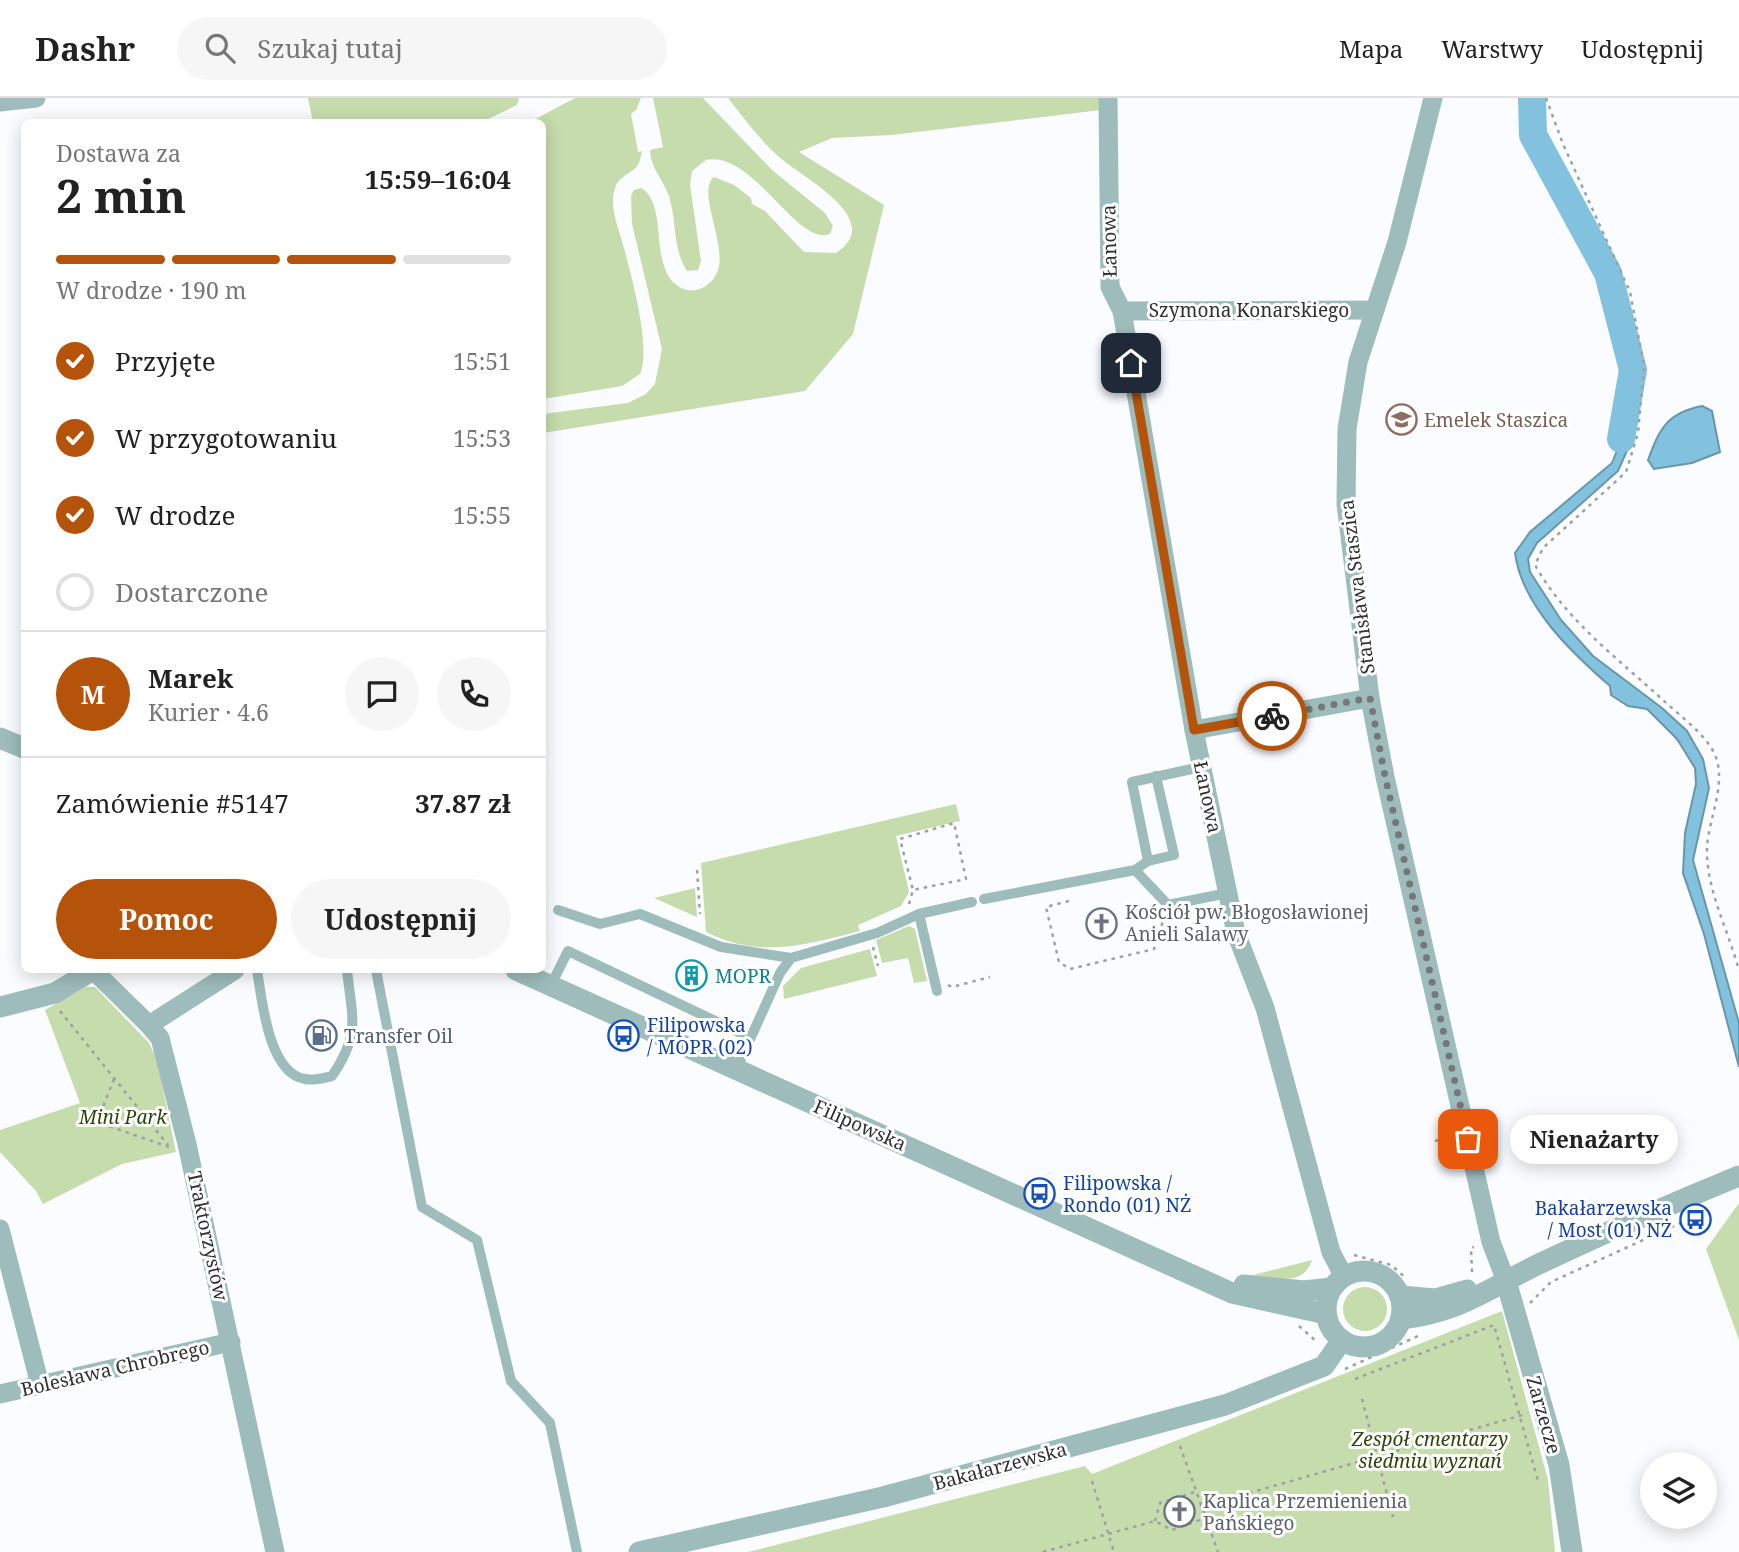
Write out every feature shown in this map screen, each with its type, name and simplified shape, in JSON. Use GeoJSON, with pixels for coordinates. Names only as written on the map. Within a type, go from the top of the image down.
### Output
{"type":"FeatureCollection","features":[{"type":"Feature","properties":{"kind":"street"},"geometry":{"type":"LineString","coordinates":[[0,102],[36,98]]}},
{"type":"Feature","properties":{"kind":"street","name":"Łanowa"},"geometry":{"type":"LineString","coordinates":[[1108,98],[1110,287],[1122,311],[1201,767],[1236,933],[1265,1008],[1338,1283]]}},
{"type":"Feature","properties":{"kind":"street","name":"Stanisława Staszica"},"geometry":{"type":"LineString","coordinates":[[1433,98],[1396,242],[1358,362],[1349,406],[1345,472],[1370,698],[1385,776],[1491,1242],[1506,1281]]}},
{"type":"Feature","properties":{"kind":"street","name":"Szymona Konarskiego"},"geometry":{"type":"LineString","coordinates":[[1122,311],[1375,310]]}},
{"type":"Feature","properties":{"kind":"street"},"geometry":{"type":"LineString","coordinates":[[1194,730],[1370,698]]}},
{"type":"Feature","properties":{"kind":"street"},"geometry":{"type":"LineString","coordinates":[[0,738],[21,747]]}},
{"type":"Feature","properties":{"kind":"street"},"geometry":{"type":"LineString","coordinates":[[0,1007],[47,995],[87,973]]}},
{"type":"Feature","properties":{"kind":"street","name":"Traktorzystów"},"geometry":{"type":"LineString","coordinates":[[96,973],[160,1038],[178,1145],[231,1342],[275,1552]]}},
{"type":"Feature","properties":{"kind":"street"},"geometry":{"type":"LineString","coordinates":[[149,1025],[230,973]]}},
{"type":"Feature","properties":{"kind":"street","name":"Filipowska"},"geometry":{"type":"LineString","coordinates":[[523,973],[1231,1293],[1326,1314]]}},
{"type":"Feature","properties":{"kind":"street"},"geometry":{"type":"LineString","coordinates":[[1401,1319],[1435,1315],[1480,1297],[1506,1281],[1736,1178]]}},
{"type":"Feature","properties":{"kind":"street"},"geometry":{"type":"LineString","coordinates":[[0,1229],[40,1385]]}},
{"type":"Feature","properties":{"kind":"street"},"geometry":{"type":"LineString","coordinates":[[1407,1290],[1396,1330],[1377,1345],[1342,1354],[1326,1314],[1338,1283],[1365,1271],[1376,1273],[1394,1286],[1407,1290],[1435,1299],[1506,1281]]}},
{"type":"Feature","properties":{"kind":"street","name":"Filipowska"},"geometry":{"type":"LineString","coordinates":[[1204,1281],[1304,1291],[1338,1283]]}},
{"type":"Feature","properties":{"kind":"street","name":"Zarzecze"},"geometry":{"type":"LineString","coordinates":[[1506,1281],[1559,1465],[1572,1552]]}},
{"type":"Feature","properties":{"kind":"street","name":"Bolesława Chrobrego"},"geometry":{"type":"LineString","coordinates":[[0,1394],[231,1342]]}},
{"type":"Feature","properties":{"kind":"street","name":"Bakałarzewska"},"geometry":{"type":"LineString","coordinates":[[639,1552],[883,1497],[1225,1405],[1294,1380],[1342,1354]]}},
{"type":"Feature","properties":{"kind":"lane"},"geometry":{"type":"LineString","coordinates":[[1148,861],[1132,782],[1201,767]]}},
{"type":"Feature","properties":{"kind":"lane"},"geometry":{"type":"LineString","coordinates":[[984,899],[1135,870],[1148,861],[1174,855],[1156,776]]}},
{"type":"Feature","properties":{"kind":"lane"},"geometry":{"type":"LineString","coordinates":[[1135,870],[1168,905],[1228,893]]}},
{"type":"Feature","properties":{"kind":"lane"},"geometry":{"type":"LineString","coordinates":[[558,910],[600,924],[640,914],[721,947],[792,958],[877,933],[919,914],[972,902]]}},
{"type":"Feature","properties":{"kind":"lane"},"geometry":{"type":"LineString","coordinates":[[919,914],[940,986]]}},
{"type":"Feature","properties":{"kind":"lane"},"geometry":{"type":"LineString","coordinates":[[551,985],[568,951],[749,1037]]}},
{"type":"Feature","properties":{"kind":"lane"},"geometry":{"type":"LineString","coordinates":[[737,1068],[780,973],[792,958]]}},
{"type":"Feature","properties":{"kind":"lane"},"geometry":{"type":"LineString","coordinates":[[258,973],[271,1040],[289,1072],[303,1079],[332,1076],[352,1044],[354,1030],[347,973]]}},
{"type":"Feature","properties":{"kind":"lane"},"geometry":{"type":"LineString","coordinates":[[377,973],[422,1208],[477,1240],[512,1381],[551,1423],[577,1552]]}},
{"type":"Feature","properties":{"kind":"path"},"geometry":{"type":"LineString","coordinates":[[1546,98],[1563,144],[1630,292],[1644,366],[1637,433],[1626,472],[1543,548],[1535,565],[1570,614],[1692,726],[1713,751],[1719,790],[1707,847],[1710,882],[1739,971]]}},
{"type":"Feature","properties":{"kind":"path"},"geometry":{"type":"LineString","coordinates":[[908,906],[913,890],[900,838],[954,822],[966,879],[913,890]]}},
{"type":"Feature","properties":{"kind":"path"},"geometry":{"type":"LineString","coordinates":[[697,870],[701,914]]}},
{"type":"Feature","properties":{"kind":"path"},"geometry":{"type":"LineString","coordinates":[[1069,901],[1046,906],[1059,962],[1070,969],[1154,949],[1168,905]]}},
{"type":"Feature","properties":{"kind":"path"},"geometry":{"type":"LineString","coordinates":[[940,986],[952,987],[990,977]]}},
{"type":"Feature","properties":{"kind":"path"},"geometry":{"type":"LineString","coordinates":[[47,995],[114,1079],[178,1145]]}},
{"type":"Feature","properties":{"kind":"path"},"geometry":{"type":"LineString","coordinates":[[114,1079],[97,1122],[178,1145]]}},
{"type":"Feature","properties":{"kind":"path"},"geometry":{"type":"LineString","coordinates":[[1435,1141],[1443,1139]]}},
{"type":"Feature","properties":{"kind":"path"},"geometry":{"type":"LineString","coordinates":[[1331,1252],[1346,1246],[1360,1258],[1391,1265],[1407,1290]]}},
{"type":"Feature","properties":{"kind":"path"},"geometry":{"type":"LineString","coordinates":[[1301,1310],[1298,1328],[1342,1354]]}},
{"type":"Feature","properties":{"kind":"path"},"geometry":{"type":"LineString","coordinates":[[1355,1379],[1494,1325],[1538,1481]]}},
{"type":"Feature","properties":{"kind":"path"},"geometry":{"type":"LineString","coordinates":[[1362,1399],[1393,1517]]}},
{"type":"Feature","properties":{"kind":"path"},"geometry":{"type":"LineString","coordinates":[[1200,1507],[1532,1411]]}},
{"type":"Feature","properties":{"kind":"path"},"geometry":{"type":"LineString","coordinates":[[1180,1446],[1218,1552]]}},
{"type":"Feature","properties":{"kind":"path"},"geometry":{"type":"LineString","coordinates":[[1092,1481],[1114,1552]]}},
{"type":"Feature","properties":{"kind":"path"},"geometry":{"type":"LineString","coordinates":[[1154,1521],[1160,1503],[1195,1492]]}},
{"type":"Feature","properties":{"kind":"path"},"geometry":{"type":"LineString","coordinates":[[1043,1552],[1154,1521],[1172,1530],[1205,1518]]}},
{"type":"Feature","properties":{"kind":"green space"},"geometry":{"type":"Polygon","coordinates":[[[308,98],[519,98],[517,105],[488,119],[312,119],[308,98]]]}},
{"type":"Feature","properties":{"kind":"green space"},"geometry":{"type":"Polygon","coordinates":[[[575,98],[641,98],[636,110],[631,114],[638,152],[642,151],[640,159],[636,167],[617,183],[613,198],[615,219],[630,270],[642,328],[643,346],[640,374],[622,386],[546,399],[546,119],[536,119],[575,98]]]}},
{"type":"Feature","properties":{"kind":"green space"},"geometry":{"type":"Polygon","coordinates":[[[653,98],[703,98],[772,170],[825,213],[833,226],[830,234],[817,234],[803,227],[741,169],[723,161],[706,160],[692,171],[690,185],[701,261],[698,270],[687,271],[679,253],[669,196],[651,157],[650,150],[663,147],[653,98]]]}},
{"type":"Feature","properties":{"kind":"green space"},"geometry":{"type":"Polygon","coordinates":[[[728,98],[1102,98],[1101,110],[892,135],[832,138],[799,152],[884,205],[853,334],[805,391],[546,433],[546,414],[628,403],[646,394],[655,384],[662,349],[632,224],[631,196],[634,190],[641,188],[654,206],[667,273],[674,283],[688,290],[707,285],[713,280],[719,266],[719,250],[708,195],[710,182],[714,177],[734,185],[751,198],[752,204],[765,211],[804,252],[836,253],[849,240],[852,226],[846,213],[834,199],[789,165],[752,128],[728,98]]]}},
{"type":"Feature","properties":{"kind":"green space"},"geometry":{"type":"Polygon","coordinates":[[[956,804],[960,821],[896,836],[909,892],[901,906],[858,925],[860,931],[783,947],[745,945],[706,932],[701,863],[956,804]]]}},
{"type":"Feature","properties":{"kind":"green space"},"geometry":{"type":"Polygon","coordinates":[[[695,888],[697,917],[654,898],[695,888]]]}},
{"type":"Feature","properties":{"kind":"green space"},"geometry":{"type":"Polygon","coordinates":[[[909,926],[915,929],[927,981],[914,983],[908,958],[882,963],[876,940],[909,926]]]}},
{"type":"Feature","properties":{"kind":"green space"},"geometry":{"type":"Polygon","coordinates":[[[870,949],[877,976],[784,999],[783,986],[801,968],[870,949]]]}},
{"type":"Feature","properties":{"kind":"green space","name":"Mini Park"},"geometry":{"type":"Polygon","coordinates":[[[86,987],[95,987],[149,1043],[157,1060],[176,1152],[122,1164],[43,1204],[36,1191],[0,1152],[0,1130],[80,1103],[45,1010],[86,987]]]}},
{"type":"Feature","properties":{"kind":"green space"},"geometry":{"type":"Polygon","coordinates":[[[1739,1203],[1739,1340],[1706,1249],[1739,1203]]]}},
{"type":"Feature","properties":{"kind":"green space"},"geometry":{"type":"Polygon","coordinates":[[[1312,1260],[1308,1269],[1296,1277],[1280,1279],[1253,1275],[1312,1260]]]}},
{"type":"Feature","properties":{"kind":"green space"},"geometry":{"type":"Polygon","coordinates":[[[1365,1287],[1381,1293],[1387,1309],[1381,1325],[1365,1331],[1349,1325],[1343,1309],[1349,1293],[1365,1287]]]}},
{"type":"Feature","properties":{"kind":"green space","name":"Zespół cmentarzy siedmiu wyznań"},"geometry":{"type":"Polygon","coordinates":[[[1502,1311],[1548,1480],[1555,1552],[748,1552],[1085,1466],[1092,1474],[1502,1311]]]}},
{"type":"Feature","properties":{"kind":"water"},"geometry":{"type":"Polygon","coordinates":[[[1635,399],[1630,444],[1618,471],[1537,543],[1528,559],[1530,572],[1561,620],[1593,656],[1662,708],[1687,731],[1703,759],[1709,788],[1693,860],[1739,1023],[1739,1067],[1704,934],[1683,873],[1685,833],[1696,784],[1695,768],[1677,739],[1647,709],[1628,706],[1611,695],[1610,686],[1580,659],[1551,627],[1527,592],[1515,553],[1530,532],[1612,463],[1618,448],[1625,405],[1635,399]]]}},
{"type":"Feature","properties":{"kind":"water"},"geometry":{"type":"Polygon","coordinates":[[[1702,406],[1712,411],[1720,452],[1692,463],[1654,469],[1648,460],[1666,424],[1680,413],[1702,406]]]}},
{"type":"Feature","properties":{"kind":"waterway"},"geometry":{"type":"LineString","coordinates":[[1532,98],[1533,135],[1608,273],[1633,370],[1621,439]]}},
{"type":"Feature","properties":{"kind":"way so far"},"geometry":{"type":"LineString","coordinates":[[1272,716],[1370,698],[1385,776],[1468,1139]]}},
{"type":"Feature","properties":{"kind":"place","name":"Emelek Staszica"},"geometry":{"type":"Point","coordinates":[1401,420]}},
{"type":"Feature","properties":{"kind":"place","name":"Kościół pw. Błogosławionej Anieli Salawy"},"geometry":{"type":"Point","coordinates":[1102,923]}},
{"type":"Feature","properties":{"kind":"place","name":"MOPR"},"geometry":{"type":"Point","coordinates":[692,976]}},
{"type":"Feature","properties":{"kind":"place","name":"Transfer Oil"},"geometry":{"type":"Point","coordinates":[321,1036]}},
{"type":"Feature","properties":{"kind":"place","name":"Filipowska / MOPR (02)"},"geometry":{"type":"Point","coordinates":[624,1036]}},
{"type":"Feature","properties":{"kind":"place","name":"Nienażarty"},"geometry":{"type":"Point","coordinates":[1468,1139]}},
{"type":"Feature","properties":{"kind":"place","name":"Filipowska / Rondo (01) NŻ"},"geometry":{"type":"Point","coordinates":[1040,1194]}},
{"type":"Feature","properties":{"kind":"place","name":"Bakałarzewska / Most (01) NŻ"},"geometry":{"type":"Point","coordinates":[1695,1219]}},
{"type":"Feature","properties":{"kind":"place","name":"Kaplica Przemienienia Pańskiego"},"geometry":{"type":"Point","coordinates":[1180,1512]}},
{"type":"Feature","properties":{"kind":"route"},"geometry":{"type":"LineString","coordinates":[[1131,363],[1194,730],[1272,716]]}}]}
